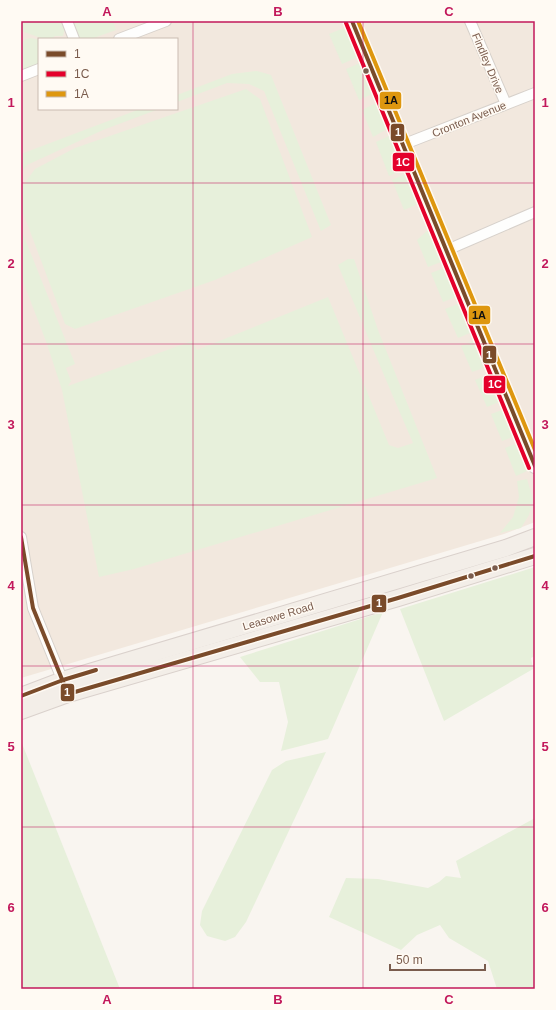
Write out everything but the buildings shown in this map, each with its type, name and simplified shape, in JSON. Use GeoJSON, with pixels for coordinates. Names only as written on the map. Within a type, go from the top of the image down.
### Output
{"type":"FeatureCollection","features":[{"type":"Feature","properties":{"kind":"main road","name":"Leasowe Road"},"geometry":{"type":"LineString","coordinates":[[21,711],[66,687],[535,537]]}},
{"type":"Feature","properties":{"kind":"main road","name":"Leasowe Road"},"geometry":{"type":"LineString","coordinates":[[21,696],[66,687],[398,598],[535,556]]}},
{"type":"Feature","properties":{"kind":"street"},"geometry":{"type":"LineString","coordinates":[[67,21],[74,38]]}},
{"type":"Feature","properties":{"kind":"street"},"geometry":{"type":"LineString","coordinates":[[122,38],[166,21]]}},
{"type":"Feature","properties":{"kind":"street"},"geometry":{"type":"LineString","coordinates":[[352,21],[402,146],[447,250],[535,466]]}},
{"type":"Feature","properties":{"kind":"street","name":"Findley Drive"},"geometry":{"type":"LineString","coordinates":[[470,21],[506,104]]}},
{"type":"Feature","properties":{"kind":"street"},"geometry":{"type":"LineString","coordinates":[[21,76],[38,69]]}},
{"type":"Feature","properties":{"kind":"street","name":"Cronton Avenue"},"geometry":{"type":"LineString","coordinates":[[402,146],[535,93]]}},
{"type":"Feature","properties":{"kind":"street"},"geometry":{"type":"LineString","coordinates":[[447,250],[535,212]]}},
{"type":"Feature","properties":{"kind":"street"},"geometry":{"type":"LineString","coordinates":[[22,544],[33,608],[66,687]]}},
{"type":"Feature","properties":{"kind":"shaded area"},"geometry":{"type":"Polygon","coordinates":[[[21,21],[535,21],[535,522],[504,534],[21,678],[21,21]]]}},
{"type":"Feature","properties":{"kind":"green space"},"geometry":{"type":"Polygon","coordinates":[[[21,21],[62,21],[65,28],[63,36],[55,36],[52,38],[41,38],[21,31],[21,21]]]}},
{"type":"Feature","properties":{"kind":"green space"},"geometry":{"type":"Polygon","coordinates":[[[79,21],[113,21],[116,30],[94,38],[79,38],[72,24],[79,21]]]}},
{"type":"Feature","properties":{"kind":"green space"},"geometry":{"type":"Polygon","coordinates":[[[346,27],[358,57],[342,64],[329,34],[346,27]]]}},
{"type":"Feature","properties":{"kind":"green space"},"geometry":{"type":"Polygon","coordinates":[[[31,38],[38,40],[38,64],[21,71],[21,43],[26,39],[31,38]]]}},
{"type":"Feature","properties":{"kind":"green space"},"geometry":{"type":"Polygon","coordinates":[[[360,63],[372,94],[359,100],[346,69],[360,63]]]}},
{"type":"Feature","properties":{"kind":"green space"},"geometry":{"type":"Polygon","coordinates":[[[257,71],[271,75],[331,225],[321,231],[264,91],[249,84],[227,83],[178,102],[178,95],[232,74],[257,71]]]}},
{"type":"Feature","properties":{"kind":"green space"},"geometry":{"type":"Polygon","coordinates":[[[246,89],[260,99],[312,237],[215,280],[75,329],[65,324],[22,210],[21,188],[35,169],[75,148],[246,89]]]}},
{"type":"Feature","properties":{"kind":"green space"},"geometry":{"type":"Polygon","coordinates":[[[376,103],[387,129],[373,137],[362,110],[376,103]]]}},
{"type":"Feature","properties":{"kind":"green space"},"geometry":{"type":"Polygon","coordinates":[[[137,110],[156,110],[103,130],[27,165],[21,173],[21,154],[137,110]]]}},
{"type":"Feature","properties":{"kind":"green space"},"geometry":{"type":"Polygon","coordinates":[[[389,136],[403,169],[389,176],[376,142],[389,136]]]}},
{"type":"Feature","properties":{"kind":"green space"},"geometry":{"type":"Polygon","coordinates":[[[405,174],[418,204],[404,210],[392,180],[405,174]]]}},
{"type":"Feature","properties":{"kind":"green space"},"geometry":{"type":"Polygon","coordinates":[[[21,229],[75,364],[66,368],[71,381],[68,386],[192,341],[197,350],[328,297],[389,445],[398,448],[413,443],[338,265],[348,259],[354,259],[378,330],[437,478],[134,569],[99,577],[62,390],[47,344],[21,276],[21,229]]]}},
{"type":"Feature","properties":{"kind":"green space"},"geometry":{"type":"Polygon","coordinates":[[[428,230],[441,262],[428,267],[417,240],[428,230]]]}},
{"type":"Feature","properties":{"kind":"green space"},"geometry":{"type":"Polygon","coordinates":[[[444,268],[456,297],[443,302],[431,273],[444,268]]]}},
{"type":"Feature","properties":{"kind":"green space"},"geometry":{"type":"Polygon","coordinates":[[[458,304],[470,333],[458,338],[445,309],[458,304]]]}},
{"type":"Feature","properties":{"kind":"green space"},"geometry":{"type":"Polygon","coordinates":[[[473,341],[484,368],[472,372],[461,346],[473,341]]]}},
{"type":"Feature","properties":{"kind":"green space"},"geometry":{"type":"Polygon","coordinates":[[[487,375],[499,402],[487,407],[475,380],[487,375]]]}},
{"type":"Feature","properties":{"kind":"green space"},"geometry":{"type":"Polygon","coordinates":[[[502,410],[513,437],[502,441],[491,414],[502,410]]]}},
{"type":"Feature","properties":{"kind":"green space"},"geometry":{"type":"Polygon","coordinates":[[[515,444],[527,471],[516,476],[505,448],[515,444]]]}},
{"type":"Feature","properties":{"kind":"green space"},"geometry":{"type":"Polygon","coordinates":[[[527,479],[533,500],[529,515],[521,528],[500,533],[513,517],[519,497],[517,481],[527,479]]]}},
{"type":"Feature","properties":{"kind":"green space"},"geometry":{"type":"Polygon","coordinates":[[[535,567],[535,656],[531,658],[533,669],[444,721],[400,609],[535,567]]]}},
{"type":"Feature","properties":{"kind":"green space"},"geometry":{"type":"Polygon","coordinates":[[[383,612],[328,739],[281,751],[288,722],[279,682],[260,682],[240,657],[383,612]]]}},
{"type":"Feature","properties":{"kind":"green space"},"geometry":{"type":"Polygon","coordinates":[[[21,741],[120,989],[21,989],[21,741]]]}},
{"type":"Feature","properties":{"kind":"green space"},"geometry":{"type":"Polygon","coordinates":[[[326,752],[246,922],[235,937],[225,941],[207,936],[200,925],[202,911],[272,770],[286,761],[326,752]]]}},
{"type":"Feature","properties":{"kind":"green space"},"geometry":{"type":"Polygon","coordinates":[[[535,818],[535,989],[497,989],[488,961],[449,938],[440,925],[417,935],[401,950],[329,917],[346,878],[378,879],[428,888],[446,876],[461,878],[456,861],[535,818]]]}},
{"type":"Feature","properties":{"kind":"transit line","name":"1"},"geometry":{"type":"LineString","coordinates":[[352,21],[535,466]]}},
{"type":"Feature","properties":{"kind":"transit line","name":"1A"},"geometry":{"type":"LineString","coordinates":[[358,21],[535,450]]}},
{"type":"Feature","properties":{"kind":"transit line","name":"1C"},"geometry":{"type":"LineString","coordinates":[[346,23],[529,468]]}},
{"type":"Feature","properties":{"kind":"transit line","name":"1"},"geometry":{"type":"LineString","coordinates":[[21,537],[33,608],[68,694],[398,598],[535,556]]}},
{"type":"Feature","properties":{"kind":"transit line","name":"1"},"geometry":{"type":"LineString","coordinates":[[21,696],[63,680],[96,670]]}}]}
